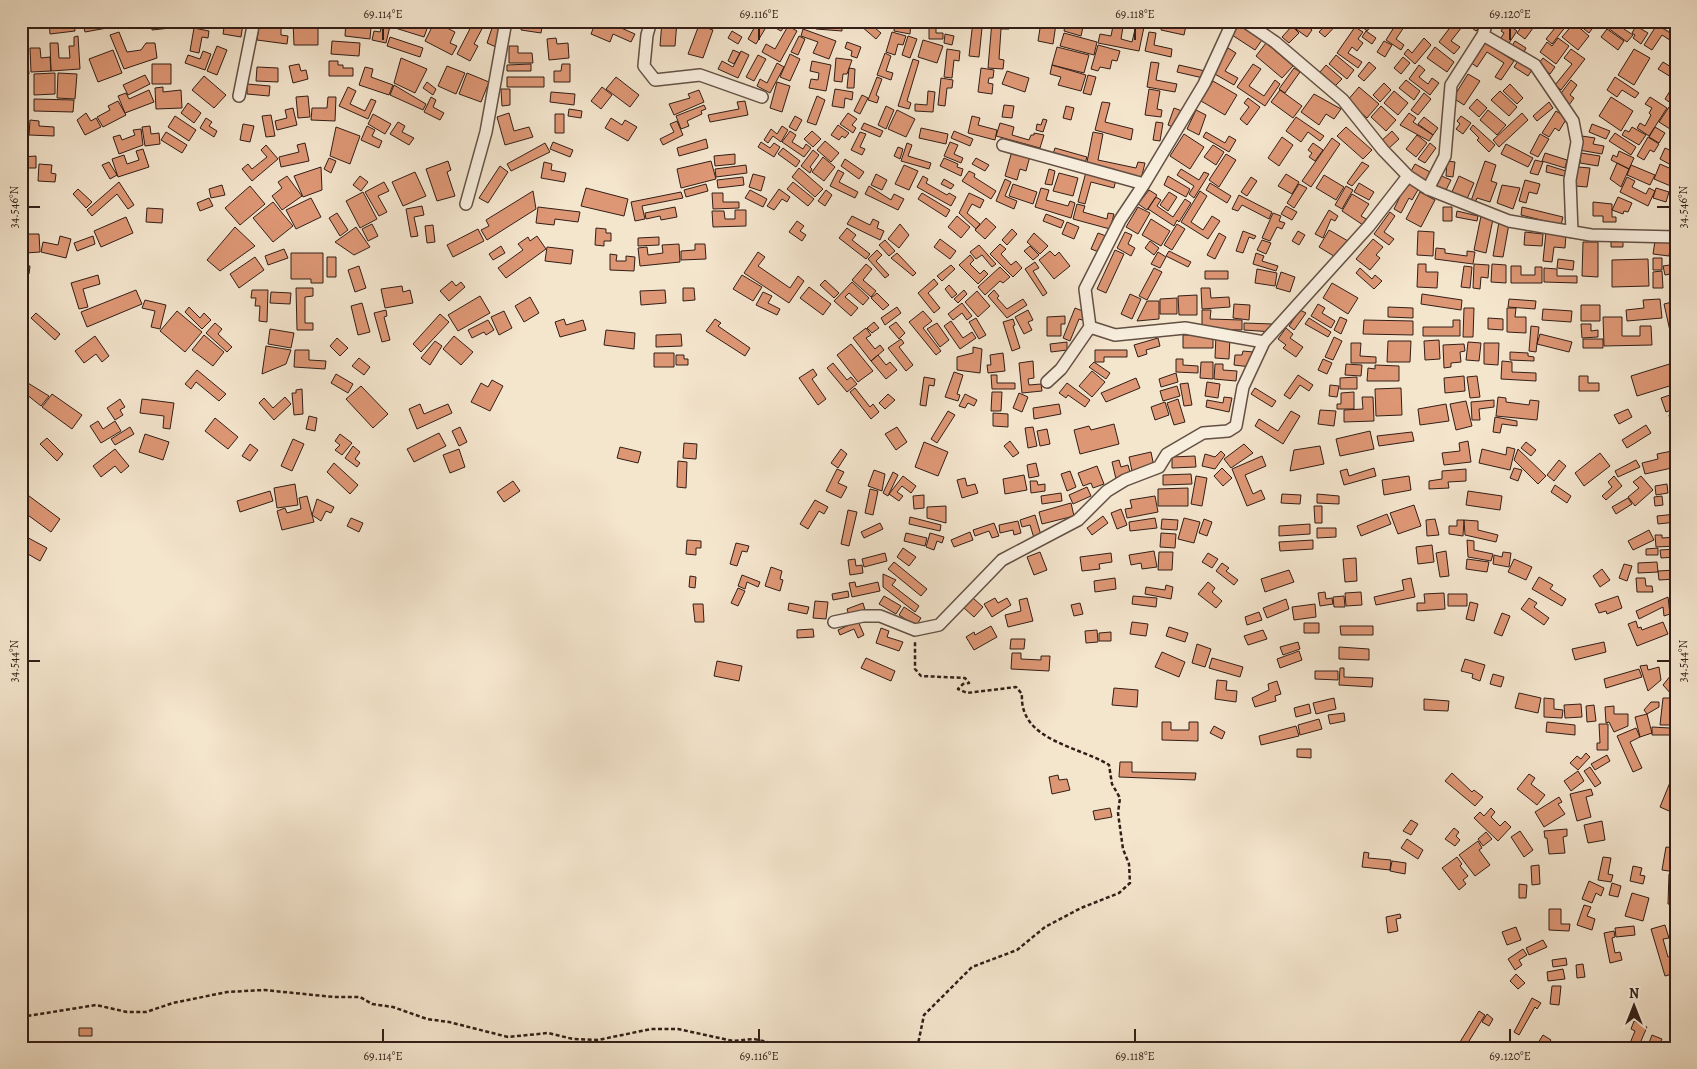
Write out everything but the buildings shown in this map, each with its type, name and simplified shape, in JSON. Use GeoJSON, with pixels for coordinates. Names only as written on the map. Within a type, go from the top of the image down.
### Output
{"type":"FeatureCollection","features":[{"type":"Feature","properties":{"kind":"street"},"geometry":{"type":"LineString","coordinates":[[239,96],[254,21]]}},
{"type":"Feature","properties":{"kind":"street"},"geometry":{"type":"LineString","coordinates":[[466,204],[486,132],[506,21]]}},
{"type":"Feature","properties":{"kind":"street"},"geometry":{"type":"LineString","coordinates":[[651,21],[647,35],[644,66],[655,80],[700,75],[762,97]]}},
{"type":"Feature","properties":{"kind":"street"},"geometry":{"type":"LineString","coordinates":[[1047,382],[1061,369],[1090,327],[1085,289],[1120,220],[1144,184],[1204,84],[1233,21]]}},
{"type":"Feature","properties":{"kind":"street"},"geometry":{"type":"LineString","coordinates":[[1244,21],[1275,42],[1343,100],[1383,150],[1408,176],[1428,188],[1509,221],[1591,235],[1676,237]]}},
{"type":"Feature","properties":{"kind":"street"},"geometry":{"type":"LineString","coordinates":[[1428,188],[1445,156],[1451,85],[1483,35],[1487,21]]}},
{"type":"Feature","properties":{"kind":"street"},"geometry":{"type":"LineString","coordinates":[[1663,21],[1676,29]]}},
{"type":"Feature","properties":{"kind":"street"},"geometry":{"type":"LineString","coordinates":[[1483,35],[1535,65],[1573,121],[1577,142],[1570,180],[1572,232]]}},
{"type":"Feature","properties":{"kind":"street"},"geometry":{"type":"LineString","coordinates":[[1003,145],[1144,184]]}},
{"type":"Feature","properties":{"kind":"street"},"geometry":{"type":"LineString","coordinates":[[834,622],[864,616],[880,616],[915,630],[939,625],[1002,560],[1078,520],[1108,491],[1125,480],[1159,467],[1167,454],[1203,433],[1228,431],[1236,426],[1244,386],[1264,342],[1369,226],[1408,176]]}},
{"type":"Feature","properties":{"kind":"street"},"geometry":{"type":"LineString","coordinates":[[1090,327],[1115,335],[1185,328],[1264,342]]}},
{"type":"Feature","properties":{"kind":"path"},"geometry":{"type":"LineString","coordinates":[[908,1048],[918,1044],[924,1015],[972,967],[1017,950],[1045,927],[1081,908],[1119,893],[1130,883],[1130,864],[1124,850],[1118,813],[1120,798],[1112,784],[1109,765],[1098,758],[1048,739],[1024,715],[1021,705],[1022,694],[1016,687],[967,693],[958,689],[963,684],[969,684],[965,678],[921,676],[915,669],[915,630]]}},
{"type":"Feature","properties":{"kind":"path"},"geometry":{"type":"LineString","coordinates":[[21,1017],[96,1005],[127,1012],[146,1012],[172,1003],[227,992],[264,990],[334,998],[360,998],[372,1004],[393,1007],[428,1019],[508,1036],[548,1033],[573,1040],[598,1040],[651,1029],[678,1029],[734,1041],[754,1040],[794,1048]]}}]}
